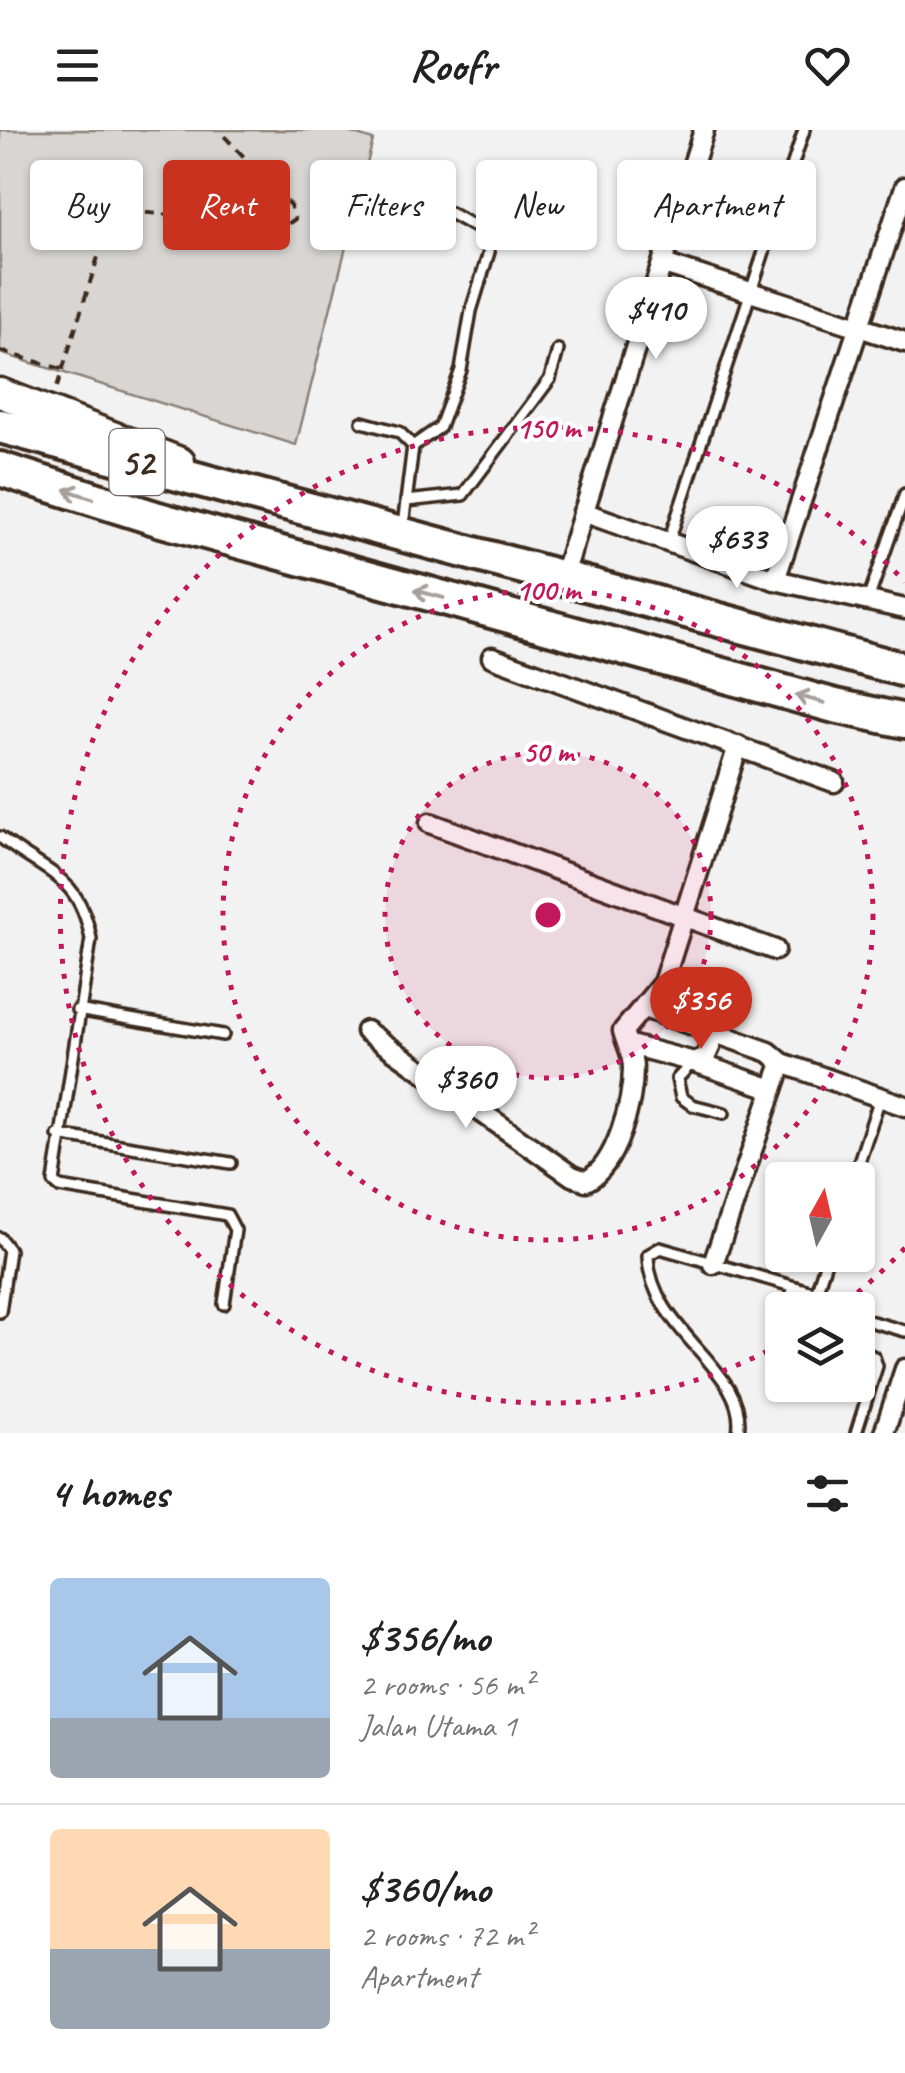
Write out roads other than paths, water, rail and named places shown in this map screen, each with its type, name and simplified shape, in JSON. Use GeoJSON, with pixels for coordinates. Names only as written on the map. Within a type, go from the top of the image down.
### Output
{"type":"FeatureCollection","features":[{"type":"Feature","properties":{"kind":"highway","name":"52"},"geometry":{"type":"LineString","coordinates":[[0,426],[562,581],[905,670]]}},
{"type":"Feature","properties":{"kind":"highway","name":"52"},"geometry":{"type":"LineString","coordinates":[[1,473],[835,706],[905,721]]}},
{"type":"Feature","properties":{"kind":"main road"},"geometry":{"type":"LineString","coordinates":[[0,392],[273,499]]}},
{"type":"Feature","properties":{"kind":"street"},"geometry":{"type":"LineString","coordinates":[[562,581],[704,130]]}},
{"type":"Feature","properties":{"kind":"street"},"geometry":{"type":"LineString","coordinates":[[776,580],[905,187]]}},
{"type":"Feature","properties":{"kind":"street"},"geometry":{"type":"LineString","coordinates":[[664,264],[905,342]]}},
{"type":"Feature","properties":{"kind":"street"},"geometry":{"type":"LineString","coordinates":[[584,512],[776,580],[905,610]]}},
{"type":"Feature","properties":{"kind":"street"},"geometry":{"type":"LineString","coordinates":[[492,657],[834,782]]}},
{"type":"Feature","properties":{"kind":"street"},"geometry":{"type":"LineString","coordinates":[[366,1032],[572,1176],[586,1180],[603,1171],[631,1097],[630,1045],[623,1031],[663,984],[680,916],[738,746]]}},
{"type":"Feature","properties":{"kind":"street"},"geometry":{"type":"LineString","coordinates":[[430,822],[775,950]]}},
{"type":"Feature","properties":{"kind":"street"},"geometry":{"type":"LineString","coordinates":[[644,1008],[768,1052],[782,1064],[905,1106]]}},
{"type":"Feature","properties":{"kind":"street"},"geometry":{"type":"LineString","coordinates":[[694,1062],[704,1058],[711,1045],[709,1030]]}},
{"type":"Feature","properties":{"kind":"street"},"geometry":{"type":"LineString","coordinates":[[630,1045],[773,1089]]}},
{"type":"Feature","properties":{"kind":"street"},"geometry":{"type":"LineString","coordinates":[[713,1264],[782,1064]]}},
{"type":"Feature","properties":{"kind":"street"},"geometry":{"type":"LineString","coordinates":[[884,1433],[905,1369]]}},
{"type":"Feature","properties":{"kind":"lane"},"geometry":{"type":"LineString","coordinates":[[669,541],[804,130]]}},
{"type":"Feature","properties":{"kind":"lane"},"geometry":{"type":"LineString","coordinates":[[402,534],[413,446],[440,428],[461,370],[471,311],[490,252],[484,232],[456,217]]}},
{"type":"Feature","properties":{"kind":"lane"},"geometry":{"type":"LineString","coordinates":[[406,501],[463,495],[550,379],[558,350]]}},
{"type":"Feature","properties":{"kind":"lane"},"geometry":{"type":"LineString","coordinates":[[362,422],[399,432],[413,446]]}},
{"type":"Feature","properties":{"kind":"lane"},"geometry":{"type":"LineString","coordinates":[[867,604],[905,494]]}},
{"type":"Feature","properties":{"kind":"lane"},"geometry":{"type":"LineString","coordinates":[[0,838],[62,879],[85,906],[91,939],[52,1175],[60,1187],[226,1215],[233,1220],[224,1304]]}},
{"type":"Feature","properties":{"kind":"lane"},"geometry":{"type":"LineString","coordinates":[[77,1010],[223,1035]]}},
{"type":"Feature","properties":{"kind":"lane"},"geometry":{"type":"LineString","coordinates":[[694,1062],[677,1079],[681,1097],[692,1105],[724,1113]]}},
{"type":"Feature","properties":{"kind":"lane"},"geometry":{"type":"LineString","coordinates":[[859,1162],[880,1098]]}},
{"type":"Feature","properties":{"kind":"lane"},"geometry":{"type":"LineString","coordinates":[[58,1135],[231,1162]]}},
{"type":"Feature","properties":{"kind":"lane"},"geometry":{"type":"LineString","coordinates":[[0,1238],[10,1250],[0,1312]]}},
{"type":"Feature","properties":{"kind":"lane"},"geometry":{"type":"LineString","coordinates":[[738,1433],[733,1393],[668,1317],[651,1284],[648,1255],[660,1248],[811,1292]]}},
{"type":"Feature","properties":{"kind":"lane"},"geometry":{"type":"LineString","coordinates":[[792,1292],[793,1288]]}},
{"type":"Feature","properties":{"kind":"lane"},"geometry":{"type":"LineString","coordinates":[[875,1323],[905,1331]]}},
{"type":"Feature","properties":{"kind":"lane"},"geometry":{"type":"LineString","coordinates":[[856,1433],[866,1402]]}}]}
